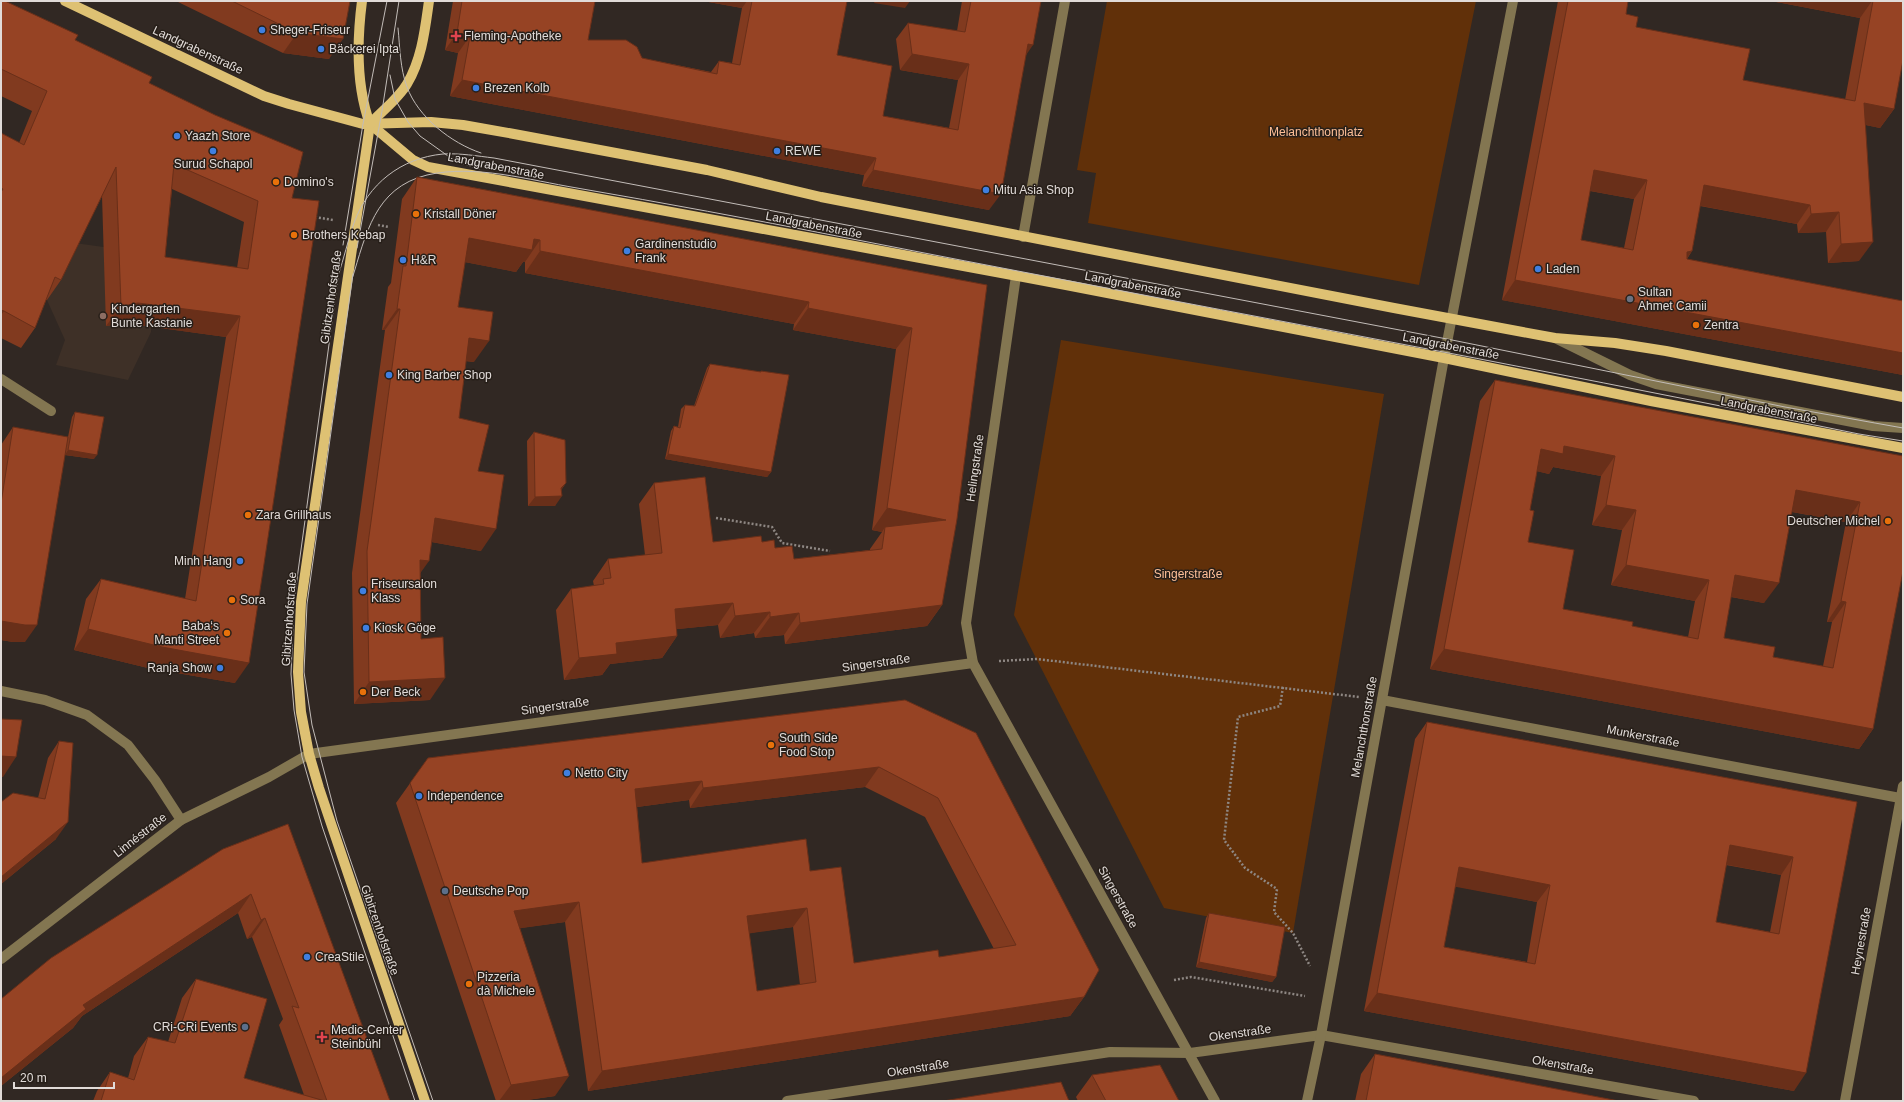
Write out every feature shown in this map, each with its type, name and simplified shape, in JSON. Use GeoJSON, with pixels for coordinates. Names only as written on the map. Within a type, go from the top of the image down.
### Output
{"type":"FeatureCollection","features":[{"type":"Feature","properties":{"kind":"main road","name":"Landgrabenstraße"},"geometry":{"type":"LineString","coordinates":[[65,1],[264,96],[289,104],[370,124],[431,122],[463,125],[707,170],[820,197],[1452,319],[1554,338],[1622,344],[1666,351],[1903,397]]}},
{"type":"Feature","properties":{"kind":"main road","name":"Gibitzenhofstraße"},"geometry":{"type":"LineString","coordinates":[[362,1],[359,48],[361,81],[366,114],[370,124],[301,602],[299,692],[301,712],[309,754],[330,823],[425,1101]]}},
{"type":"Feature","properties":{"kind":"main road"},"geometry":{"type":"LineString","coordinates":[[370,124],[403,90],[415,70],[425,28],[429,1]]}},
{"type":"Feature","properties":{"kind":"main road","name":"Landgrabenstraße"},"geometry":{"type":"LineString","coordinates":[[370,124],[413,160],[428,167],[1016,276],[1444,358],[1651,401],[1903,448]]}},
{"type":"Feature","properties":{"kind":"street"},"geometry":{"type":"LineString","coordinates":[[1023,237],[1065,1]]}},
{"type":"Feature","properties":{"kind":"street"},"geometry":{"type":"LineString","coordinates":[[1444,358],[1513,1]]}},
{"type":"Feature","properties":{"kind":"street","name":"Helingstraße"},"geometry":{"type":"LineString","coordinates":[[974,662],[966,622],[1016,276]]}},
{"type":"Feature","properties":{"kind":"street"},"geometry":{"type":"LineString","coordinates":[[1554,338],[1630,376],[1656,384],[1873,426],[1903,428]]}},
{"type":"Feature","properties":{"kind":"street","name":"Melanchthonstraße"},"geometry":{"type":"LineString","coordinates":[[1307,1101],[1328,1000],[1444,358]]}},
{"type":"Feature","properties":{"kind":"street"},"geometry":{"type":"LineString","coordinates":[[1,379],[51,411]]}},
{"type":"Feature","properties":{"kind":"street","name":"Singerstraße"},"geometry":{"type":"LineString","coordinates":[[309,754],[974,662],[1215,1101]]}},
{"type":"Feature","properties":{"kind":"street"},"geometry":{"type":"LineString","coordinates":[[1,691],[45,700],[87,715],[128,745],[155,780],[181,820]]}},
{"type":"Feature","properties":{"kind":"street","name":"Munkerstraße"},"geometry":{"type":"LineString","coordinates":[[1382,700],[1900,798]]}},
{"type":"Feature","properties":{"kind":"street","name":"Linnéstraße"},"geometry":{"type":"LineString","coordinates":[[1,958],[181,820],[269,776],[309,754]]}},
{"type":"Feature","properties":{"kind":"street","name":"Heynestraße"},"geometry":{"type":"LineString","coordinates":[[1845,1101],[1903,786]]}},
{"type":"Feature","properties":{"kind":"street","name":"Okenstraße"},"geometry":{"type":"LineString","coordinates":[[786,1101],[1110,1052],[1190,1054],[1321,1035],[1694,1101]]}},
{"type":"Feature","properties":{"kind":"path"},"geometry":{"type":"LineString","coordinates":[[716,518],[772,527],[782,543],[830,552]]}},
{"type":"Feature","properties":{"kind":"path"},"geometry":{"type":"LineString","coordinates":[[974,662],[1037,659],[1283,687],[1382,700]]}},
{"type":"Feature","properties":{"kind":"path"},"geometry":{"type":"LineString","coordinates":[[1283,687],[1280,706],[1238,717],[1224,840],[1246,868],[1276,889],[1274,912],[1294,933],[1311,966]]}},
{"type":"Feature","properties":{"kind":"path"},"geometry":{"type":"LineString","coordinates":[[1152,985],[1191,976],[1328,1000]]}},
{"type":"Feature","properties":{"kind":"shaded area","name":"Kindergarten Bunte Kastanie"},"geometry":{"type":"Polygon","coordinates":[[[75,243],[153,254],[151,332],[128,380],[56,365],[65,340],[47,300],[75,243]]]}},
{"type":"Feature","properties":{"kind":"green space","name":"Melanchthonplatz"},"geometry":{"type":"Polygon","coordinates":[[[1107,1],[1476,1],[1419,285],[1088,223],[1096,173],[1077,170],[1107,1]]]}},
{"type":"Feature","properties":{"kind":"green space","name":"Singerstraße"},"geometry":{"type":"Polygon","coordinates":[[[1061,340],[1384,394],[1293,933],[1164,908],[1014,615],[1061,340]]]}},
{"type":"Feature","properties":{"kind":"building"},"geometry":{"type":"Polygon","coordinates":[[[1,1],[5,1],[78,35],[75,40],[152,77],[149,83],[215,115],[303,152],[292,198],[319,201],[249,663],[162,647],[88,629],[101,579],[196,601],[240,316],[138,303],[121,306],[116,167],[61,280],[55,277],[35,328],[1,310],[1,192],[3,189],[1,188],[1,133],[24,145],[47,91],[1,69],[1,1]],[[174,164],[165,257],[248,269],[258,201],[174,164]]]}},
{"type":"Feature","properties":{"kind":"building"},"geometry":{"type":"Polygon","coordinates":[[[232,1],[350,1],[343,39],[297,33],[232,1]]]}},
{"type":"Feature","properties":{"kind":"building"},"geometry":{"type":"Polygon","coordinates":[[[462,1],[595,1],[588,40],[626,40],[637,47],[642,58],[717,74],[719,61],[740,65],[752,1],[847,1],[837,55],[892,66],[883,116],[958,130],[969,64],[912,54],[908,23],[965,32],[971,1],[1041,1],[1033,45],[1028,44],[1001,194],[873,170],[876,158],[462,80],[470,36],[457,33],[462,1]]]}},
{"type":"Feature","properties":{"kind":"building"},"geometry":{"type":"Polygon","coordinates":[[[1568,1],[1628,1],[1626,14],[1638,17],[1636,27],[1750,49],[1743,80],[1855,101],[1873,1],[1903,1],[1903,60],[1894,109],[1864,103],[1873,242],[1841,244],[1839,212],[1811,214],[1810,205],[1704,185],[1692,251],[1687,252],[1687,259],[1903,301],[1903,353],[1515,280],[1568,1]],[[1594,170],[1581,240],[1633,250],[1647,180],[1594,170]]]}},
{"type":"Feature","properties":{"kind":"building"},"geometry":{"type":"Polygon","coordinates":[[[417,177],[987,285],[957,519],[942,605],[800,623],[799,613],[770,617],[770,612],[735,616],[733,603],[675,609],[677,636],[616,643],[617,654],[579,658],[571,589],[604,584],[603,579],[611,578],[608,559],[662,553],[654,483],[705,477],[713,542],[761,536],[762,542],[774,540],[775,548],[792,546],[794,559],[882,549],[885,527],[946,520],[887,508],[912,328],[808,308],[809,302],[540,251],[540,240],[534,239],[532,250],[469,238],[458,307],[493,312],[489,341],[469,338],[459,418],[489,425],[478,471],[504,475],[496,529],[435,518],[429,561],[420,560],[421,639],[443,637],[445,678],[369,682],[367,551],[400,309],[397,309],[403,266],[406,266],[417,177]]]}},
{"type":"Feature","properties":{"kind":"building"},"geometry":{"type":"Polygon","coordinates":[[[710,364],[789,375],[771,472],[668,454],[674,426],[680,428],[685,405],[695,406],[710,364]]]}},
{"type":"Feature","properties":{"kind":"building"},"geometry":{"type":"Polygon","coordinates":[[[1495,380],[1903,456],[1903,571],[1873,729],[1444,649],[1495,380]],[[1564,446],[1563,454],[1541,449],[1530,510],[1534,511],[1528,542],[1574,550],[1563,609],[1633,622],[1632,626],[1698,639],[1709,580],[1626,565],[1636,510],[1606,505],[1615,456],[1564,446]],[[1796,490],[1779,583],[1735,575],[1724,638],[1775,647],[1773,657],[1833,668],[1846,602],[1841,601],[1860,502],[1796,490]]]}},
{"type":"Feature","properties":{"kind":"building"},"geometry":{"type":"Polygon","coordinates":[[[75,412],[104,417],[97,455],[68,450],[75,412]]]}},
{"type":"Feature","properties":{"kind":"building"},"geometry":{"type":"Polygon","coordinates":[[[13,427],[68,437],[37,625],[25,625],[1,621],[1,503],[13,427]]]}},
{"type":"Feature","properties":{"kind":"building"},"geometry":{"type":"Polygon","coordinates":[[[534,432],[565,440],[566,483],[561,488],[562,496],[535,497],[534,432]]]}},
{"type":"Feature","properties":{"kind":"building"},"geometry":{"type":"Polygon","coordinates":[[[905,700],[976,733],[1099,970],[1084,997],[602,1071],[579,902],[514,911],[569,1076],[511,1085],[410,783],[428,758],[905,700]],[[879,767],[703,788],[702,781],[635,789],[642,863],[806,839],[810,871],[841,867],[854,963],[938,950],[939,957],[1016,945],[938,798],[879,767]],[[807,908],[747,916],[757,991],[816,982],[807,908]]]}},
{"type":"Feature","properties":{"kind":"building"},"geometry":{"type":"Polygon","coordinates":[[[1,719],[22,720],[16,757],[1,756],[1,719]]]}},
{"type":"Feature","properties":{"kind":"building"},"geometry":{"type":"Polygon","coordinates":[[[1427,722],[1857,802],[1806,1073],[1377,993],[1427,722]],[[1730,845],[1716,922],[1779,934],[1793,857],[1730,845]],[[1459,867],[1444,947],[1535,964],[1550,885],[1459,867]]]}},
{"type":"Feature","properties":{"kind":"building"},"geometry":{"type":"Polygon","coordinates":[[[59,741],[73,743],[68,822],[1,877],[1,802],[13,793],[45,799],[59,741]]]}},
{"type":"Feature","properties":{"kind":"building"},"geometry":{"type":"Polygon","coordinates":[[[288,824],[390,1101],[327,1101],[292,1006],[299,1008],[265,918],[261,920],[251,894],[83,1005],[86,1009],[1,1078],[1,999],[51,958],[223,849],[288,824]]]}},
{"type":"Feature","properties":{"kind":"building"},"geometry":{"type":"Polygon","coordinates":[[[1209,913],[1285,927],[1276,977],[1199,962],[1209,913]]]}},
{"type":"Feature","properties":{"kind":"building"},"geometry":{"type":"Polygon","coordinates":[[[196,979],[267,999],[244,1078],[325,1101],[101,1101],[110,1072],[134,1080],[148,1037],[175,1043],[196,979]]]}},
{"type":"Feature","properties":{"kind":"building"},"geometry":{"type":"Polygon","coordinates":[[[1375,1054],[1619,1101],[1366,1101],[1375,1054]]]}},
{"type":"Feature","properties":{"kind":"building"},"geometry":{"type":"Polygon","coordinates":[[[1160,1065],[1179,1101],[1106,1101],[1092,1075],[1160,1065]]]}},
{"type":"Feature","properties":{"kind":"building"},"geometry":{"type":"Polygon","coordinates":[[[1061,1082],[1069,1101],[943,1101],[1061,1082]]]}},
{"type":"Feature","properties":{"kind":"tram line"},"geometry":{"type":"LineString","coordinates":[[343,245],[363,124],[387,1]]}},
{"type":"Feature","properties":{"kind":"tram line"},"geometry":{"type":"LineString","coordinates":[[357,248],[382,111],[399,1]]}},
{"type":"Feature","properties":{"kind":"tram line"},"geometry":{"type":"LineString","coordinates":[[398,28],[403,73],[407,87],[419,109],[447,136],[458,143],[481,153]]}},
{"type":"Feature","properties":{"kind":"tram line"},"geometry":{"type":"LineString","coordinates":[[390,75],[395,99],[408,122],[420,136],[455,161],[479,169]]}},
{"type":"Feature","properties":{"kind":"tram line"},"geometry":{"type":"LineString","coordinates":[[338,276],[354,223],[360,209],[377,185],[388,175],[413,161],[443,154],[468,155],[494,158],[1447,339],[1785,407],[1903,428]]}},
{"type":"Feature","properties":{"kind":"tram line"},"geometry":{"type":"LineString","coordinates":[[352,279],[362,246],[375,215],[384,202],[395,191],[409,181],[427,175],[445,172],[483,172],[521,177],[772,223],[1604,383],[1859,434],[1903,441]]}},
{"type":"Feature","properties":{"kind":"tram line"},"geometry":{"type":"LineString","coordinates":[[339,271],[294,601],[291,674],[294,710],[302,757],[322,826],[415,1101]]}},
{"type":"Feature","properties":{"kind":"tram line"},"geometry":{"type":"LineString","coordinates":[[353,274],[307,604],[304,672],[312,725],[337,821],[433,1101]]}},
{"type":"Feature","properties":{"kind":"place","name":"Sheger-Friseur"},"geometry":{"type":"Point","coordinates":[262,30]}},
{"type":"Feature","properties":{"kind":"place","name":"Fleming-Apotheke"},"geometry":{"type":"Point","coordinates":[456,36]}},
{"type":"Feature","properties":{"kind":"place","name":"Bäckerei Ipta"},"geometry":{"type":"Point","coordinates":[321,49]}},
{"type":"Feature","properties":{"kind":"place","name":"Brezen Kolb"},"geometry":{"type":"Point","coordinates":[476,88]}},
{"type":"Feature","properties":{"kind":"place","name":"Yaazh Store"},"geometry":{"type":"Point","coordinates":[177,136]}},
{"type":"Feature","properties":{"kind":"place","name":"Surud Schapol"},"geometry":{"type":"Point","coordinates":[213,151]}},
{"type":"Feature","properties":{"kind":"place","name":"REWE"},"geometry":{"type":"Point","coordinates":[777,151]}},
{"type":"Feature","properties":{"kind":"place","name":"Domino's"},"geometry":{"type":"Point","coordinates":[276,182]}},
{"type":"Feature","properties":{"kind":"place","name":"Mitu Asia Shop"},"geometry":{"type":"Point","coordinates":[986,190]}},
{"type":"Feature","properties":{"kind":"place","name":"Kristall Döner"},"geometry":{"type":"Point","coordinates":[416,214]}},
{"type":"Feature","properties":{"kind":"place","name":"Brothers Kebap"},"geometry":{"type":"Point","coordinates":[294,235]}},
{"type":"Feature","properties":{"kind":"place","name":"Gardinenstudio Frank"},"geometry":{"type":"Point","coordinates":[627,251]}},
{"type":"Feature","properties":{"kind":"place","name":"H&R"},"geometry":{"type":"Point","coordinates":[403,260]}},
{"type":"Feature","properties":{"kind":"place","name":"Laden"},"geometry":{"type":"Point","coordinates":[1538,269]}},
{"type":"Feature","properties":{"kind":"place","name":"Sultan Ahmet Camii"},"geometry":{"type":"Point","coordinates":[1630,299]}},
{"type":"Feature","properties":{"kind":"place","name":"Kindergarten Bunte Kastanie"},"geometry":{"type":"Point","coordinates":[103,316]}},
{"type":"Feature","properties":{"kind":"place","name":"Zentra"},"geometry":{"type":"Point","coordinates":[1696,325]}},
{"type":"Feature","properties":{"kind":"place","name":"King Barber Shop"},"geometry":{"type":"Point","coordinates":[389,375]}},
{"type":"Feature","properties":{"kind":"place","name":"Zara Grillhaus"},"geometry":{"type":"Point","coordinates":[248,515]}},
{"type":"Feature","properties":{"kind":"place","name":"Deutscher Michel"},"geometry":{"type":"Point","coordinates":[1888,521]}},
{"type":"Feature","properties":{"kind":"place","name":"Minh Hang"},"geometry":{"type":"Point","coordinates":[240,561]}},
{"type":"Feature","properties":{"kind":"place","name":"Friseursalon Klass"},"geometry":{"type":"Point","coordinates":[363,591]}},
{"type":"Feature","properties":{"kind":"place","name":"Sora"},"geometry":{"type":"Point","coordinates":[232,600]}},
{"type":"Feature","properties":{"kind":"place","name":"Kiosk Göge"},"geometry":{"type":"Point","coordinates":[366,628]}},
{"type":"Feature","properties":{"kind":"place","name":"Baba‘s Manti Street"},"geometry":{"type":"Point","coordinates":[227,633]}},
{"type":"Feature","properties":{"kind":"place","name":"Ranja Show"},"geometry":{"type":"Point","coordinates":[220,668]}},
{"type":"Feature","properties":{"kind":"place","name":"Der Beck"},"geometry":{"type":"Point","coordinates":[363,692]}},
{"type":"Feature","properties":{"kind":"place","name":"South Side Food Stop"},"geometry":{"type":"Point","coordinates":[771,745]}},
{"type":"Feature","properties":{"kind":"place","name":"Netto City"},"geometry":{"type":"Point","coordinates":[567,773]}},
{"type":"Feature","properties":{"kind":"place","name":"Independence"},"geometry":{"type":"Point","coordinates":[419,796]}},
{"type":"Feature","properties":{"kind":"place","name":"Deutsche Pop"},"geometry":{"type":"Point","coordinates":[445,891]}},
{"type":"Feature","properties":{"kind":"place","name":"CreaStile"},"geometry":{"type":"Point","coordinates":[307,957]}},
{"type":"Feature","properties":{"kind":"place","name":"Pizzeria dà Michele"},"geometry":{"type":"Point","coordinates":[469,984]}},
{"type":"Feature","properties":{"kind":"place","name":"CRi-CRi Events"},"geometry":{"type":"Point","coordinates":[245,1027]}},
{"type":"Feature","properties":{"kind":"place","name":"Medic-Center Steinbühl"},"geometry":{"type":"Point","coordinates":[322,1037]}}]}
